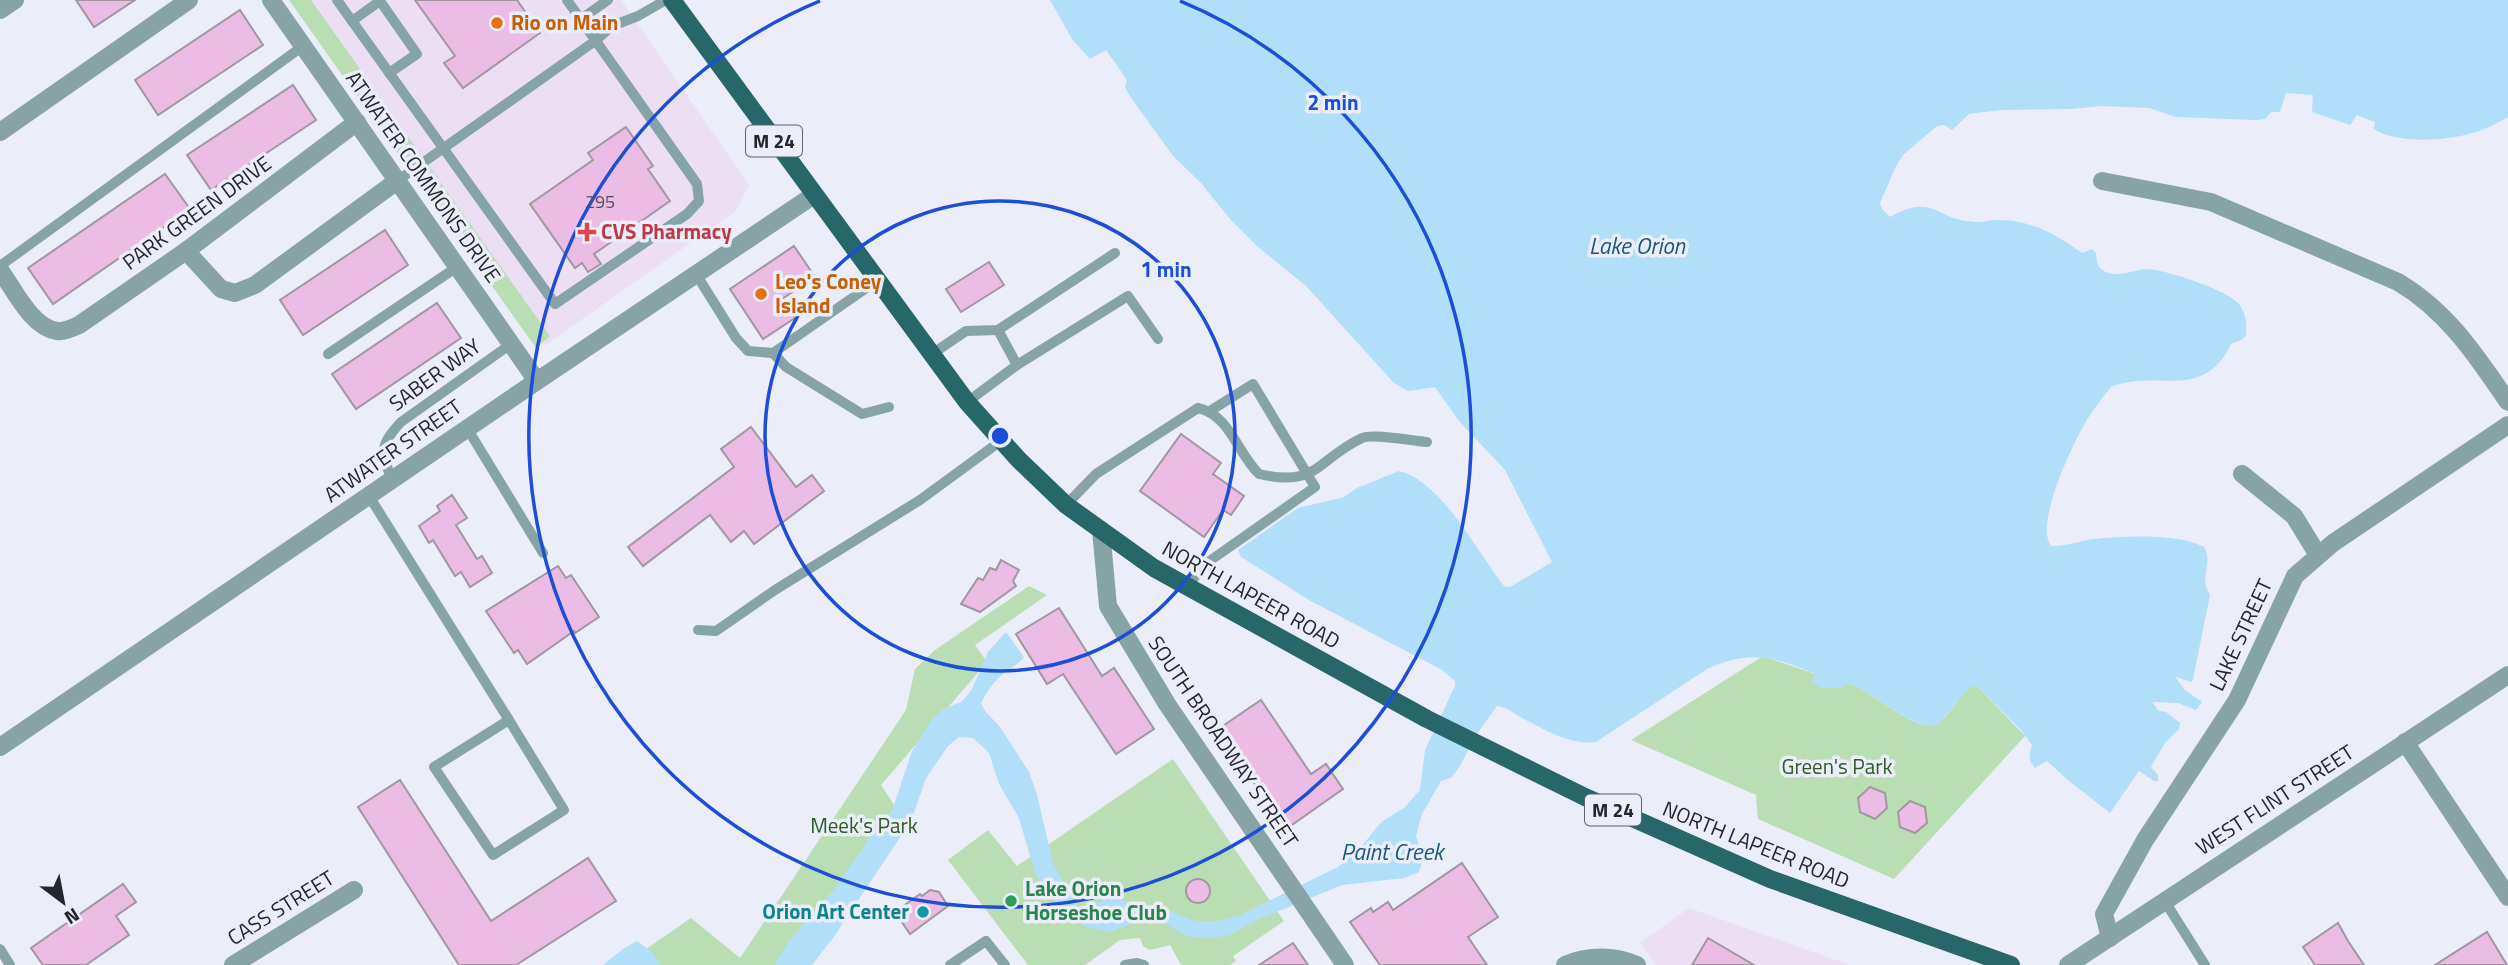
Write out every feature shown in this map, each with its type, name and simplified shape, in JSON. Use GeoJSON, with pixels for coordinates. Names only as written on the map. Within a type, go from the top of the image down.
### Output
{"type":"FeatureCollection","features":[{"type":"Feature","properties":{"kind":"main road","name":"NORTH LAPEER ROAD"},"geometry":{"type":"LineString","coordinates":[[672,0],[967,402],[1066,505],[1154,568],[1427,719],[1585,797],[1770,878],[1873,918],[2011,965]]}},
{"type":"Feature","properties":{"kind":"street"},"geometry":{"type":"LineString","coordinates":[[0,10],[15,0]]}},
{"type":"Feature","properties":{"kind":"street"},"geometry":{"type":"LineString","coordinates":[[0,132],[189,0]]}},
{"type":"Feature","properties":{"kind":"street","name":"ATWATER COMMONS DRIVE"},"geometry":{"type":"LineString","coordinates":[[271,0],[537,381]]}},
{"type":"Feature","properties":{"kind":"street","name":"PARK GREEN DRIVE"},"geometry":{"type":"LineString","coordinates":[[0,268],[34,318],[45,327],[59,332],[79,325],[186,251],[357,122]]}},
{"type":"Feature","properties":{"kind":"street"},"geometry":{"type":"LineString","coordinates":[[186,251],[221,289],[235,293],[256,285],[397,181]]}},
{"type":"Feature","properties":{"kind":"street"},"geometry":{"type":"LineString","coordinates":[[2102,181],[2211,202],[2398,282],[2423,296],[2454,328],[2508,402]]}},
{"type":"Feature","properties":{"kind":"street","name":"ATWATER STREET"},"geometry":{"type":"LineString","coordinates":[[0,747],[814,195]]}},
{"type":"Feature","properties":{"kind":"street","name":"LAKE STREET"},"geometry":{"type":"LineString","coordinates":[[2110,937],[2104,914],[2145,840],[2237,700],[2295,576],[2318,555],[2508,425]]}},
{"type":"Feature","properties":{"kind":"street"},"geometry":{"type":"LineString","coordinates":[[2242,474],[2294,516],[2318,555]]}},
{"type":"Feature","properties":{"kind":"street","name":"SOUTH BROADWAY STREET"},"geometry":{"type":"LineString","coordinates":[[1101,530],[1108,606],[1167,704],[1345,965]]}},
{"type":"Feature","properties":{"kind":"street","name":"WEST FLINT STREET"},"geometry":{"type":"LineString","coordinates":[[2068,965],[2508,675]]}},
{"type":"Feature","properties":{"kind":"street"},"geometry":{"type":"LineString","coordinates":[[2405,742],[2508,897]]}},
{"type":"Feature","properties":{"kind":"street","name":"CASS STREET"},"geometry":{"type":"LineString","coordinates":[[233,965],[354,890]]}},
{"type":"Feature","properties":{"kind":"street"},"geometry":{"type":"LineString","coordinates":[[1565,965],[1626,960],[1637,965]]}},
{"type":"Feature","properties":{"kind":"lane"},"geometry":{"type":"LineString","coordinates":[[337,0],[555,304],[687,214],[699,201],[697,184],[567,0]]}},
{"type":"Feature","properties":{"kind":"lane"},"geometry":{"type":"LineString","coordinates":[[581,19],[608,0]]}},
{"type":"Feature","properties":{"kind":"lane"},"geometry":{"type":"LineString","coordinates":[[397,181],[595,41],[612,26],[638,16],[666,0]]}},
{"type":"Feature","properties":{"kind":"lane"},"geometry":{"type":"LineString","coordinates":[[352,21],[380,1],[417,54],[389,73]]}},
{"type":"Feature","properties":{"kind":"lane"},"geometry":{"type":"LineString","coordinates":[[0,268],[303,46]]}},
{"type":"Feature","properties":{"kind":"lane"},"geometry":{"type":"LineString","coordinates":[[932,354],[966,331],[998,330],[1115,253]]}},
{"type":"Feature","properties":{"kind":"lane"},"geometry":{"type":"LineString","coordinates":[[328,354],[457,267]]}},
{"type":"Feature","properties":{"kind":"lane"},"geometry":{"type":"LineString","coordinates":[[696,274],[736,338],[748,351],[773,353],[878,280]]}},
{"type":"Feature","properties":{"kind":"lane"},"geometry":{"type":"LineString","coordinates":[[967,402],[1017,365],[1128,296],[1158,339]]}},
{"type":"Feature","properties":{"kind":"lane"},"geometry":{"type":"LineString","coordinates":[[998,330],[1017,365]]}},
{"type":"Feature","properties":{"kind":"lane","name":"SABER WAY"},"geometry":{"type":"LineString","coordinates":[[392,480],[383,460],[383,447],[390,434],[401,422],[511,344]]}},
{"type":"Feature","properties":{"kind":"lane"},"geometry":{"type":"LineString","coordinates":[[773,353],[786,367],[862,414],[889,407]]}},
{"type":"Feature","properties":{"kind":"lane"},"geometry":{"type":"LineString","coordinates":[[1187,585],[1211,561],[1315,487],[1253,384],[1210,411]]}},
{"type":"Feature","properties":{"kind":"lane"},"geometry":{"type":"LineString","coordinates":[[1066,505],[1096,474],[1198,408],[1210,411],[1220,419],[1259,474],[1282,479],[1307,475],[1365,436],[1427,442]]}},
{"type":"Feature","properties":{"kind":"lane"},"geometry":{"type":"LineString","coordinates":[[467,428],[543,552]]}},
{"type":"Feature","properties":{"kind":"lane"},"geometry":{"type":"LineString","coordinates":[[698,630],[716,631],[775,590],[919,499],[1002,440]]}},
{"type":"Feature","properties":{"kind":"lane"},"geometry":{"type":"LineString","coordinates":[[369,496],[509,720],[564,810],[493,855],[434,767],[509,720]]}},
{"type":"Feature","properties":{"kind":"lane"},"geometry":{"type":"LineString","coordinates":[[2164,900],[2205,965]]}},
{"type":"Feature","properties":{"kind":"lane"},"geometry":{"type":"LineString","coordinates":[[950,965],[986,941],[1005,965]]}},
{"type":"Feature","properties":{"kind":"lane"},"geometry":{"type":"LineString","coordinates":[[0,949],[10,965]]}},
{"type":"Feature","properties":{"kind":"lane"},"geometry":{"type":"LineString","coordinates":[[1125,965],[1144,965]]}},
{"type":"Feature","properties":{"kind":"shaded area"},"geometry":{"type":"Polygon","coordinates":[[[303,0],[621,0],[749,185],[736,211],[544,346],[303,0]]]}},
{"type":"Feature","properties":{"kind":"shaded area"},"geometry":{"type":"Polygon","coordinates":[[[1689,908],[1850,965],[1656,965],[1640,943],[1689,908]]]}},
{"type":"Feature","properties":{"kind":"green space"},"geometry":{"type":"Polygon","coordinates":[[[289,0],[311,0],[550,336],[536,348],[289,0]]]}},
{"type":"Feature","properties":{"kind":"green space","name":"Meek's Park"},"geometry":{"type":"Polygon","coordinates":[[[1029,586],[1047,595],[975,645],[987,662],[881,785],[902,817],[801,965],[623,965],[691,918],[740,958],[906,710],[915,669],[935,650],[1029,586]]]}},
{"type":"Feature","properties":{"kind":"green space","name":"Green's Park"},"geometry":{"type":"Polygon","coordinates":[[[1763,656],[1815,674],[1822,688],[1843,688],[1845,683],[1856,687],[1905,717],[1927,725],[1941,721],[1973,685],[2025,736],[1894,879],[1758,819],[1756,795],[1631,740],[1763,656]]]}},
{"type":"Feature","properties":{"kind":"green space"},"geometry":{"type":"Polygon","coordinates":[[[1173,759],[1284,921],[1233,956],[1236,961],[1230,965],[1181,965],[1170,945],[1150,950],[1143,946],[1140,938],[1120,940],[1085,965],[1028,965],[948,860],[988,830],[1017,866],[1173,759]]]}},
{"type":"Feature","properties":{"kind":"water","name":"Lake Orion"},"geometry":{"type":"Polygon","coordinates":[[[1050,0],[2508,0],[2508,117],[2472,133],[2422,140],[2384,134],[2374,129],[2375,122],[2357,115],[2350,125],[2312,112],[2313,95],[2286,93],[2280,112],[2271,112],[2265,119],[2256,120],[2176,117],[2149,108],[2101,106],[2001,110],[1969,114],[1952,130],[1944,125],[1937,126],[1903,155],[1895,168],[1880,203],[1890,217],[1905,210],[1926,207],[1962,220],[2010,221],[2032,225],[2082,253],[2092,249],[2096,253],[2097,263],[2106,272],[2118,274],[2148,269],[2182,277],[2233,299],[2245,315],[2246,335],[2231,344],[2220,362],[2207,373],[2193,379],[2128,382],[2111,387],[2082,429],[2052,501],[2047,535],[2051,546],[2095,539],[2151,537],[2180,539],[2204,547],[2207,553],[2205,582],[2210,595],[2193,679],[2192,682],[2175,677],[2185,690],[2202,702],[2196,710],[2178,703],[2152,702],[2159,711],[2166,712],[2180,723],[2179,729],[2165,743],[2151,767],[2158,775],[2158,781],[2139,771],[2110,813],[2047,761],[2035,768],[2030,757],[2032,745],[2021,730],[1973,685],[1940,722],[1928,725],[1917,723],[1856,687],[1845,683],[1843,688],[1822,688],[1812,683],[1815,674],[1774,659],[1749,657],[1707,669],[1596,742],[1587,743],[1558,736],[1497,706],[1479,731],[1458,769],[1451,778],[1441,781],[1422,814],[1416,836],[1423,858],[1419,872],[1404,878],[1342,885],[1257,920],[1229,935],[1214,938],[1190,937],[1162,922],[1147,918],[1110,932],[1087,927],[1067,917],[1042,885],[1034,870],[1019,818],[999,784],[989,753],[973,738],[959,737],[948,746],[926,778],[911,821],[812,965],[775,965],[788,942],[833,891],[878,826],[892,811],[912,751],[932,719],[943,709],[961,702],[966,697],[988,652],[1006,632],[1024,657],[998,678],[981,703],[1029,772],[1053,863],[1078,907],[1084,908],[1103,900],[1119,900],[1159,906],[1195,921],[1219,921],[1242,914],[1338,867],[1362,846],[1381,822],[1404,808],[1420,790],[1425,750],[1455,686],[1455,681],[1442,670],[1309,600],[1241,557],[1238,550],[1298,508],[1344,497],[1357,488],[1399,471],[1415,478],[1444,503],[1505,587],[1510,587],[1552,562],[1505,470],[1459,421],[1435,387],[1408,391],[1394,383],[1306,286],[1258,247],[1230,219],[1201,183],[1173,156],[1129,95],[1125,87],[1127,80],[1106,50],[1090,59],[1072,39],[1050,0]]]}},
{"type":"Feature","properties":{"kind":"water"},"geometry":{"type":"Polygon","coordinates":[[[637,941],[652,952],[661,965],[603,965],[623,949],[637,941]]]}},
{"type":"Feature","properties":{"kind":"building"},"geometry":{"type":"Polygon","coordinates":[[[76,0],[135,0],[94,27],[76,0]]]}},
{"type":"Feature","properties":{"kind":"building"},"geometry":{"type":"Polygon","coordinates":[[[415,0],[517,0],[540,33],[463,88],[444,63],[455,56],[415,0]]]}},
{"type":"Feature","properties":{"kind":"building"},"geometry":{"type":"Polygon","coordinates":[[[240,10],[263,45],[158,115],[135,80],[240,10]]]}},
{"type":"Feature","properties":{"kind":"building"},"geometry":{"type":"Polygon","coordinates":[[[293,85],[316,120],[211,190],[187,155],[293,85]]]}},
{"type":"Feature","properties":{"kind":"building","name":"CVS Pharmacy"},"geometry":{"type":"Polygon","coordinates":[[[626,127],[653,166],[648,169],[670,201],[594,254],[601,264],[588,272],[582,263],[575,268],[530,204],[593,160],[588,153],[626,127]]]}},
{"type":"Feature","properties":{"kind":"building"},"geometry":{"type":"Polygon","coordinates":[[[165,174],[190,209],[53,304],[28,268],[165,174]]]}},
{"type":"Feature","properties":{"kind":"building"},"geometry":{"type":"Polygon","coordinates":[[[385,230],[408,265],[303,335],[280,300],[385,230]]]}},
{"type":"Feature","properties":{"kind":"building","name":"Leo's Coney Island"},"geometry":{"type":"Polygon","coordinates":[[[794,246],[815,277],[782,299],[795,318],[763,339],[730,289],[794,246]]]}},
{"type":"Feature","properties":{"kind":"building"},"geometry":{"type":"Polygon","coordinates":[[[989,262],[1004,285],[961,312],[946,289],[989,262]]]}},
{"type":"Feature","properties":{"kind":"building"},"geometry":{"type":"Polygon","coordinates":[[[437,303],[461,338],[356,409],[332,374],[437,303]]]}},
{"type":"Feature","properties":{"kind":"building"},"geometry":{"type":"Polygon","coordinates":[[[751,427],[796,487],[812,475],[824,491],[754,544],[744,531],[731,542],[710,515],[643,566],[628,547],[734,467],[721,449],[751,427]]]}},
{"type":"Feature","properties":{"kind":"building"},"geometry":{"type":"Polygon","coordinates":[[[1181,434],[1221,463],[1213,474],[1244,496],[1231,515],[1223,510],[1204,537],[1140,491],[1181,434]]]}},
{"type":"Feature","properties":{"kind":"building"},"geometry":{"type":"Polygon","coordinates":[[[452,495],[467,518],[456,525],[477,559],[482,556],[492,573],[470,587],[461,572],[455,576],[433,540],[429,543],[419,526],[440,511],[437,506],[452,495]]]}},
{"type":"Feature","properties":{"kind":"building"},"geometry":{"type":"Polygon","coordinates":[[[1001,560],[1019,570],[1013,581],[1016,586],[980,612],[961,604],[978,578],[983,580],[990,568],[996,570],[1001,560]]]}},
{"type":"Feature","properties":{"kind":"building"},"geometry":{"type":"Polygon","coordinates":[[[558,566],[566,578],[571,575],[599,617],[527,664],[518,650],[514,653],[486,611],[558,566]]]}},
{"type":"Feature","properties":{"kind":"building"},"geometry":{"type":"Polygon","coordinates":[[[1059,608],[1102,676],[1114,668],[1154,729],[1116,754],[1063,674],[1047,684],[1016,634],[1059,608]]]}},
{"type":"Feature","properties":{"kind":"building"},"geometry":{"type":"Polygon","coordinates":[[[1261,700],[1311,774],[1326,764],[1343,789],[1286,829],[1217,730],[1261,700]]]}},
{"type":"Feature","properties":{"kind":"building"},"geometry":{"type":"Polygon","coordinates":[[[400,780],[491,921],[588,858],[616,901],[516,965],[459,965],[358,807],[400,780]]]}},
{"type":"Feature","properties":{"kind":"building"},"geometry":{"type":"Polygon","coordinates":[[[1870,787],[1885,793],[1887,808],[1875,819],[1860,812],[1858,798],[1870,787]]]}},
{"type":"Feature","properties":{"kind":"building"},"geometry":{"type":"Polygon","coordinates":[[[1910,801],[1925,807],[1927,823],[1915,833],[1900,827],[1898,812],[1910,801]]]}},
{"type":"Feature","properties":{"kind":"building"},"geometry":{"type":"Polygon","coordinates":[[[1462,863],[1498,917],[1468,937],[1487,965],[1380,965],[1350,922],[1371,908],[1373,912],[1388,902],[1393,910],[1462,863]]]}},
{"type":"Feature","properties":{"kind":"building"},"geometry":{"type":"Polygon","coordinates":[[[1193,879],[1203,879],[1210,886],[1210,896],[1203,903],[1193,903],[1186,896],[1186,886],[1193,879]]]}},
{"type":"Feature","properties":{"kind":"building"},"geometry":{"type":"Polygon","coordinates":[[[123,884],[136,902],[116,916],[129,935],[86,965],[43,965],[31,948],[123,884]]]}},
{"type":"Feature","properties":{"kind":"building","name":"Orion Art Center"},"geometry":{"type":"Polygon","coordinates":[[[930,890],[939,892],[948,906],[910,934],[895,912],[930,890]]]}},
{"type":"Feature","properties":{"kind":"building"},"geometry":{"type":"Polygon","coordinates":[[[2338,923],[2364,965],[2315,965],[2303,947],[2338,923]]]}},
{"type":"Feature","properties":{"kind":"building"},"geometry":{"type":"Polygon","coordinates":[[[2487,932],[2507,965],[2435,965],[2487,932]]]}},
{"type":"Feature","properties":{"kind":"building"},"geometry":{"type":"Polygon","coordinates":[[[1708,938],[1754,965],[1692,965],[1708,938]]]}},
{"type":"Feature","properties":{"kind":"building"},"geometry":{"type":"Polygon","coordinates":[[[1293,943],[1308,965],[1259,965],[1293,943]]]}},
{"type":"Feature","properties":{"kind":"place","name":"Rio on Main"},"geometry":{"type":"Point","coordinates":[497,23]}},
{"type":"Feature","properties":{"kind":"place","name":"CVS Pharmacy"},"geometry":{"type":"Point","coordinates":[587,232]}},
{"type":"Feature","properties":{"kind":"place","name":"Leo's Coney Island"},"geometry":{"type":"Point","coordinates":[761,294]}},
{"type":"Feature","properties":{"kind":"place","name":"Lake Orion Horseshoe Club"},"geometry":{"type":"Point","coordinates":[1011,901]}},
{"type":"Feature","properties":{"kind":"place","name":"Orion Art Center"},"geometry":{"type":"Point","coordinates":[923,912]}},
{"type":"Feature","properties":{"kind":"water label","name":"Paint Creek"},"geometry":{"type":"Point","coordinates":[1392,852]}}]}
